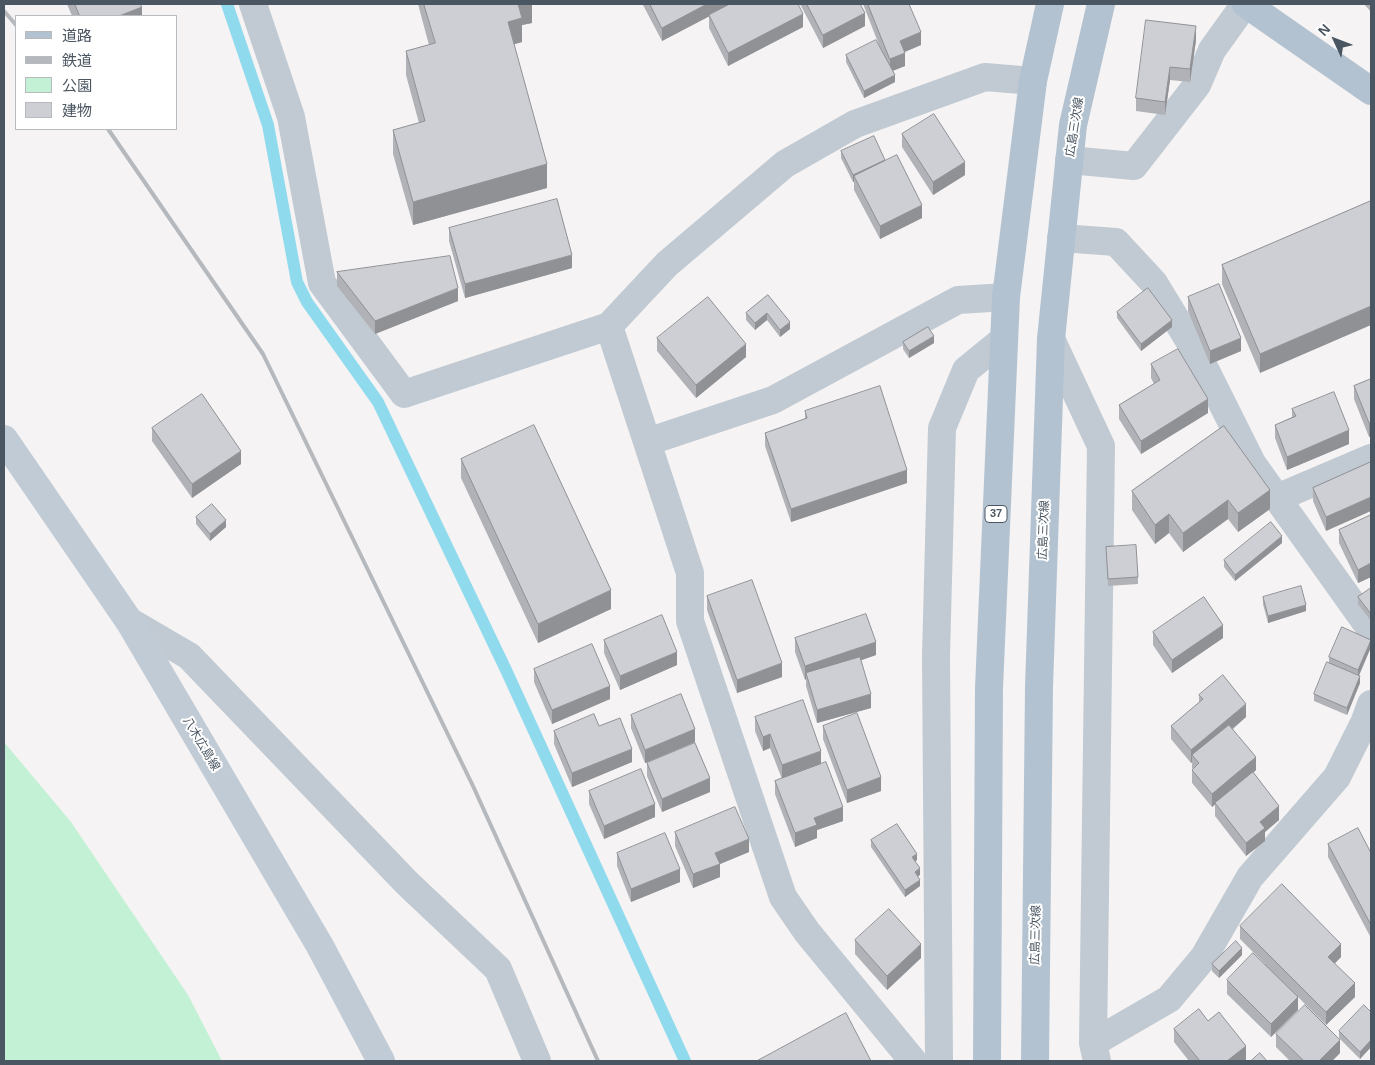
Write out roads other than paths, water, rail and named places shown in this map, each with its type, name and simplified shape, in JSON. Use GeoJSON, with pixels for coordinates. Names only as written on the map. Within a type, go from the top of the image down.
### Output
{"type":"FeatureCollection","features":[{"type":"Feature","properties":{"kind":"main road","name":"37"},"geometry":{"type":"LineString","coordinates":[[988,1061],[989,688],[1006,297],[1033,81],[1050,4]]}},
{"type":"Feature","properties":{"kind":"main road","name":"広島三次線"},"geometry":{"type":"LineString","coordinates":[[1035,1061],[1039,687],[1050,339],[1073,125],[1101,4]]}},
{"type":"Feature","properties":{"kind":"main road"},"geometry":{"type":"LineString","coordinates":[[1246,4],[1371,91]]}},
{"type":"Feature","properties":{"kind":"main road","name":"八木広島線"},"geometry":{"type":"LineString","coordinates":[[4,439],[129,622],[320,946],[381,1061]]}},
{"type":"Feature","properties":{"kind":"street"},"geometry":{"type":"LineString","coordinates":[[253,4],[291,117],[322,283],[404,394],[608,326],[666,264],[785,164],[855,124],[985,77],[1033,81]]}},
{"type":"Feature","properties":{"kind":"street"},"geometry":{"type":"LineString","coordinates":[[1069,160],[1134,166],[1197,85],[1212,50],[1246,4]]}},
{"type":"Feature","properties":{"kind":"street"},"geometry":{"type":"LineString","coordinates":[[1061,238],[1116,242],[1154,283],[1200,357],[1252,463],[1371,630]]}},
{"type":"Feature","properties":{"kind":"street"},"geometry":{"type":"LineString","coordinates":[[647,442],[773,400],[958,300],[1006,297]]}},
{"type":"Feature","properties":{"kind":"street"},"geometry":{"type":"LineString","coordinates":[[608,326],[690,573],[690,621],[783,896],[807,932],[913,1061]]}},
{"type":"Feature","properties":{"kind":"street"},"geometry":{"type":"LineString","coordinates":[[939,1061],[936,656],[942,428],[966,370],[1004,339]]}},
{"type":"Feature","properties":{"kind":"street"},"geometry":{"type":"LineString","coordinates":[[1050,339],[1101,446],[1095,1052]]}},
{"type":"Feature","properties":{"kind":"street"},"geometry":{"type":"LineString","coordinates":[[1277,498],[1371,458]]}},
{"type":"Feature","properties":{"kind":"street"},"geometry":{"type":"LineString","coordinates":[[129,622],[189,656],[406,883],[498,969],[537,1061]]}},
{"type":"Feature","properties":{"kind":"street"},"geometry":{"type":"LineString","coordinates":[[1095,1052],[1169,999],[1204,957],[1250,878],[1337,776],[1364,723],[1371,704]]}},
{"type":"Feature","properties":{"kind":"waterway"},"geometry":{"type":"LineString","coordinates":[[227,4],[268,125],[297,282],[307,302],[378,402],[506,670],[685,1061]]}},
{"type":"Feature","properties":{"kind":"railway"},"geometry":{"type":"LineString","coordinates":[[4,11],[15,24]]}},
{"type":"Feature","properties":{"kind":"railway"},"geometry":{"type":"LineString","coordinates":[[109,130],[263,354],[473,786],[598,1061]]}}]}
